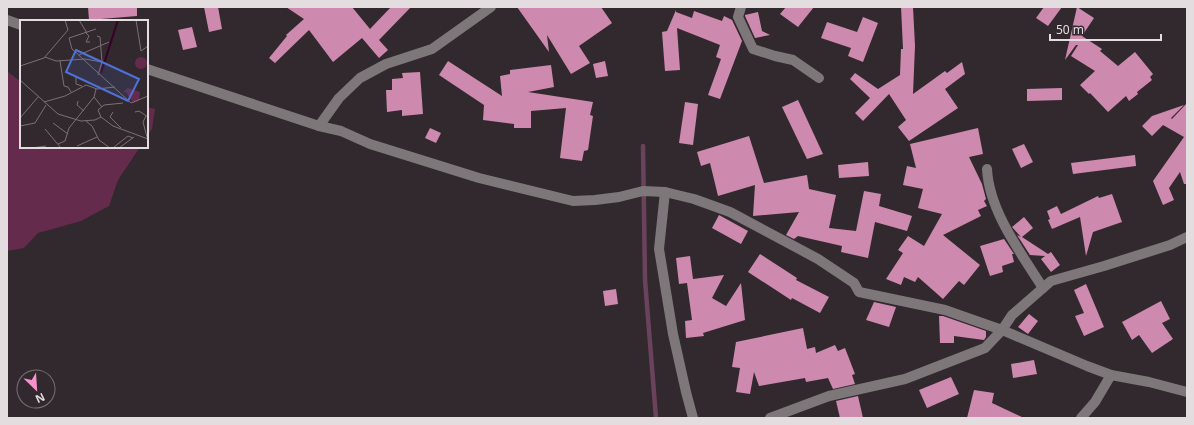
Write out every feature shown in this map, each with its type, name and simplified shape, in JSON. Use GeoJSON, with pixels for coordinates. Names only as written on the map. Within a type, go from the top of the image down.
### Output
{"type":"FeatureCollection","features":[{"type":"Feature","properties":{"kind":"street"},"geometry":{"type":"LineString","coordinates":[[319,126],[339,98],[360,78],[386,64],[432,49],[491,7]]}},
{"type":"Feature","properties":{"kind":"street"},"geometry":{"type":"LineString","coordinates":[[741,7],[738,17],[753,49],[792,60],[818,78]]}},
{"type":"Feature","properties":{"kind":"street"},"geometry":{"type":"LineString","coordinates":[[7,20],[20,25]]}},
{"type":"Feature","properties":{"kind":"street"},"geometry":{"type":"LineString","coordinates":[[148,69],[319,126],[341,131],[370,144],[478,178],[573,201],[619,197],[643,191],[665,192],[694,199],[730,212],[818,259],[854,283],[858,292],[945,310],[1002,330],[1087,366],[1111,374],[1187,392]]}},
{"type":"Feature","properties":{"kind":"street"},"geometry":{"type":"LineString","coordinates":[[987,169],[988,181],[1002,222],[1043,288]]}},
{"type":"Feature","properties":{"kind":"street"},"geometry":{"type":"LineString","coordinates":[[665,192],[660,249],[673,334],[693,418]]}},
{"type":"Feature","properties":{"kind":"street"},"geometry":{"type":"LineString","coordinates":[[770,418],[829,396],[905,379],[985,348],[1002,330],[1012,315],[1051,281],[1155,250],[1187,237]]}},
{"type":"Feature","properties":{"kind":"street"},"geometry":{"type":"LineString","coordinates":[[1081,418],[1096,402],[1111,374]]}},
{"type":"Feature","properties":{"kind":"shaded area"},"geometry":{"type":"Polygon","coordinates":[[[7,71],[20,81],[20,148],[139,148],[118,180],[109,206],[81,221],[38,233],[24,248],[7,251],[7,71]]]}},
{"type":"Feature","properties":{"kind":"shaded area"},"geometry":{"type":"Polygon","coordinates":[[[148,107],[155,109],[152,129],[148,135],[148,107]]]}},
{"type":"Feature","properties":{"kind":"building"},"geometry":{"type":"Polygon","coordinates":[[[88,7],[137,7],[137,16],[89,20],[88,7]]]}},
{"type":"Feature","properties":{"kind":"building"},"geometry":{"type":"Polygon","coordinates":[[[204,7],[218,7],[222,29],[209,32],[204,7]]]}},
{"type":"Feature","properties":{"kind":"building"},"geometry":{"type":"Polygon","coordinates":[[[286,7],[352,7],[370,29],[391,7],[411,7],[379,40],[388,50],[379,58],[362,38],[333,62],[309,30],[275,63],[269,58],[287,36],[286,35],[304,19],[286,7]]]}},
{"type":"Feature","properties":{"kind":"building"},"geometry":{"type":"Polygon","coordinates":[[[517,7],[601,7],[612,23],[579,46],[590,63],[571,74],[547,35],[549,52],[517,7]]]}},
{"type":"Feature","properties":{"kind":"building"},"geometry":{"type":"Polygon","coordinates":[[[786,7],[814,7],[798,27],[780,14],[786,7]]]}},
{"type":"Feature","properties":{"kind":"building"},"geometry":{"type":"Polygon","coordinates":[[[901,7],[913,7],[915,46],[913,94],[945,71],[947,73],[962,62],[965,74],[945,89],[958,108],[909,141],[898,127],[906,120],[889,94],[863,121],[855,113],[870,98],[850,79],[855,73],[878,89],[900,75],[901,49],[903,49],[901,7]]]}},
{"type":"Feature","properties":{"kind":"building"},"geometry":{"type":"Polygon","coordinates":[[[1044,7],[1062,7],[1048,26],[1036,18],[1044,7]]]}},
{"type":"Feature","properties":{"kind":"building"},"geometry":{"type":"Polygon","coordinates":[[[1077,7],[1094,18],[1082,36],[1102,49],[1100,51],[1118,66],[1135,52],[1153,74],[1150,77],[1152,80],[1137,92],[1138,94],[1129,101],[1126,96],[1108,112],[1080,85],[1095,71],[1071,56],[1078,45],[1076,45],[1065,60],[1077,7]]]}},
{"type":"Feature","properties":{"kind":"building"},"geometry":{"type":"Polygon","coordinates":[[[676,10],[676,12],[692,18],[694,11],[722,21],[724,16],[732,20],[742,41],[720,99],[708,95],[721,59],[716,57],[720,45],[677,28],[680,70],[665,71],[662,32],[667,31],[676,10]]]}},
{"type":"Feature","properties":{"kind":"building"},"geometry":{"type":"Polygon","coordinates":[[[758,12],[762,31],[770,35],[755,38],[745,15],[758,12]]]}},
{"type":"Feature","properties":{"kind":"building"},"geometry":{"type":"Polygon","coordinates":[[[863,17],[878,23],[863,62],[848,56],[851,48],[821,38],[827,22],[857,32],[863,17]]]}},
{"type":"Feature","properties":{"kind":"building"},"geometry":{"type":"Polygon","coordinates":[[[192,27],[197,47],[183,50],[178,30],[192,27]]]}},
{"type":"Feature","properties":{"kind":"building"},"geometry":{"type":"Polygon","coordinates":[[[448,61],[502,96],[500,76],[510,74],[510,70],[551,65],[554,87],[528,92],[593,102],[590,115],[593,116],[588,150],[584,151],[582,161],[560,158],[566,108],[531,111],[531,128],[514,128],[514,124],[483,120],[484,105],[439,75],[448,61]]]}},
{"type":"Feature","properties":{"kind":"building"},"geometry":{"type":"Polygon","coordinates":[[[605,61],[608,76],[596,78],[593,64],[605,61]]]}},
{"type":"Feature","properties":{"kind":"building"},"geometry":{"type":"Polygon","coordinates":[[[420,72],[423,114],[402,116],[402,110],[387,112],[386,90],[392,90],[392,79],[403,78],[402,73],[420,72]]]}},
{"type":"Feature","properties":{"kind":"building"},"geometry":{"type":"Polygon","coordinates":[[[1062,88],[1062,100],[1027,101],[1027,89],[1062,88]]]}},
{"type":"Feature","properties":{"kind":"building"},"geometry":{"type":"Polygon","coordinates":[[[798,100],[823,154],[807,159],[782,107],[798,100]]]}},
{"type":"Feature","properties":{"kind":"building"},"geometry":{"type":"Polygon","coordinates":[[[685,102],[698,104],[693,145],[679,143],[685,102]]]}},
{"type":"Feature","properties":{"kind":"building"},"geometry":{"type":"Polygon","coordinates":[[[1187,103],[1187,184],[1184,184],[1180,172],[1169,188],[1174,200],[1163,205],[1153,181],[1184,137],[1163,125],[1152,136],[1142,126],[1152,116],[1184,105],[1171,118],[1172,119],[1187,103]]]}},
{"type":"Feature","properties":{"kind":"building"},"geometry":{"type":"Polygon","coordinates":[[[430,128],[441,133],[436,143],[425,138],[430,128]]]}},
{"type":"Feature","properties":{"kind":"building"},"geometry":{"type":"Polygon","coordinates":[[[978,128],[983,154],[969,157],[982,184],[986,199],[984,201],[987,206],[978,210],[981,216],[943,235],[980,265],[964,285],[959,281],[943,299],[918,277],[915,282],[904,277],[901,285],[886,279],[903,253],[898,250],[908,236],[924,246],[942,214],[918,208],[923,189],[903,185],[907,166],[916,168],[910,144],[978,128]]]}},
{"type":"Feature","properties":{"kind":"building"},"geometry":{"type":"Polygon","coordinates":[[[749,136],[764,183],[807,175],[809,189],[836,195],[829,228],[856,231],[864,191],[881,194],[879,206],[912,216],[907,231],[875,222],[868,258],[841,252],[842,246],[798,236],[794,239],[786,235],[799,212],[753,216],[755,185],[718,196],[710,163],[701,166],[697,152],[749,136]]]}},
{"type":"Feature","properties":{"kind":"building"},"geometry":{"type":"Polygon","coordinates":[[[1024,144],[1033,162],[1021,168],[1012,149],[1024,144]]]}},
{"type":"Feature","properties":{"kind":"building"},"geometry":{"type":"Polygon","coordinates":[[[1135,155],[1136,166],[1073,174],[1071,163],[1135,155]]]}},
{"type":"Feature","properties":{"kind":"building"},"geometry":{"type":"Polygon","coordinates":[[[868,162],[869,176],[839,178],[838,165],[868,162]]]}},
{"type":"Feature","properties":{"kind":"building"},"geometry":{"type":"Polygon","coordinates":[[[1112,194],[1122,222],[1093,232],[1086,256],[1080,217],[1052,229],[1048,220],[1050,219],[1047,211],[1057,206],[1061,214],[1098,196],[1099,198],[1112,194]]]}},
{"type":"Feature","properties":{"kind":"building"},"geometry":{"type":"Polygon","coordinates":[[[719,215],[748,231],[741,244],[712,228],[719,215]]]}},
{"type":"Feature","properties":{"kind":"building"},"geometry":{"type":"Polygon","coordinates":[[[1024,217],[1033,228],[1022,237],[1048,254],[1051,252],[1060,265],[1051,272],[1041,259],[1045,256],[1030,255],[1017,235],[1021,237],[1012,227],[1024,217]]]}},
{"type":"Feature","properties":{"kind":"building"},"geometry":{"type":"Polygon","coordinates":[[[1004,239],[1014,254],[1012,254],[1014,262],[1002,266],[1003,272],[990,276],[980,246],[1004,239]]]}},
{"type":"Feature","properties":{"kind":"building"},"geometry":{"type":"Polygon","coordinates":[[[760,254],[797,278],[796,280],[829,297],[820,313],[792,298],[791,300],[748,272],[760,254]]]}},
{"type":"Feature","properties":{"kind":"building"},"geometry":{"type":"Polygon","coordinates":[[[690,256],[693,279],[724,275],[712,298],[726,306],[741,283],[745,320],[703,333],[704,336],[686,338],[685,321],[692,320],[687,283],[679,284],[676,258],[690,256]]]}},
{"type":"Feature","properties":{"kind":"building"},"geometry":{"type":"Polygon","coordinates":[[[1086,284],[1104,327],[1084,336],[1075,316],[1084,313],[1074,290],[1086,284]]]}},
{"type":"Feature","properties":{"kind":"building"},"geometry":{"type":"Polygon","coordinates":[[[616,289],[618,304],[605,306],[603,291],[616,289]]]}},
{"type":"Feature","properties":{"kind":"building"},"geometry":{"type":"Polygon","coordinates":[[[1161,301],[1170,319],[1162,323],[1173,339],[1152,353],[1139,335],[1132,340],[1122,322],[1161,301]]]}},
{"type":"Feature","properties":{"kind":"building"},"geometry":{"type":"Polygon","coordinates":[[[874,302],[896,307],[889,327],[866,320],[874,302]]]}},
{"type":"Feature","properties":{"kind":"building"},"geometry":{"type":"Polygon","coordinates":[[[1029,314],[1038,321],[1028,334],[1018,327],[1029,314]]]}},
{"type":"Feature","properties":{"kind":"building"},"geometry":{"type":"Polygon","coordinates":[[[939,316],[943,316],[986,331],[986,337],[984,340],[954,336],[954,343],[940,343],[939,316]]]}},
{"type":"Feature","properties":{"kind":"building"},"geometry":{"type":"Polygon","coordinates":[[[803,328],[807,349],[815,347],[816,353],[835,345],[838,351],[845,348],[855,374],[852,375],[855,384],[833,389],[828,378],[806,382],[805,378],[759,386],[754,372],[750,394],[736,392],[740,368],[732,367],[736,342],[803,328]]]}},
{"type":"Feature","properties":{"kind":"building"},"geometry":{"type":"Polygon","coordinates":[[[1034,360],[1037,374],[1013,378],[1011,364],[1034,360]]]}},
{"type":"Feature","properties":{"kind":"building"},"geometry":{"type":"Polygon","coordinates":[[[951,377],[959,394],[927,408],[919,390],[951,377]]]}},
{"type":"Feature","properties":{"kind":"building"},"geometry":{"type":"Polygon","coordinates":[[[974,390],[994,393],[992,403],[1024,418],[967,418],[974,390]]]}},
{"type":"Feature","properties":{"kind":"building"},"geometry":{"type":"Polygon","coordinates":[[[858,396],[863,418],[840,418],[836,401],[858,396]]]}},
{"type":"Feature","properties":{"kind":"waterway"},"geometry":{"type":"LineString","coordinates":[[643,146],[645,280],[656,418]]}}]}
